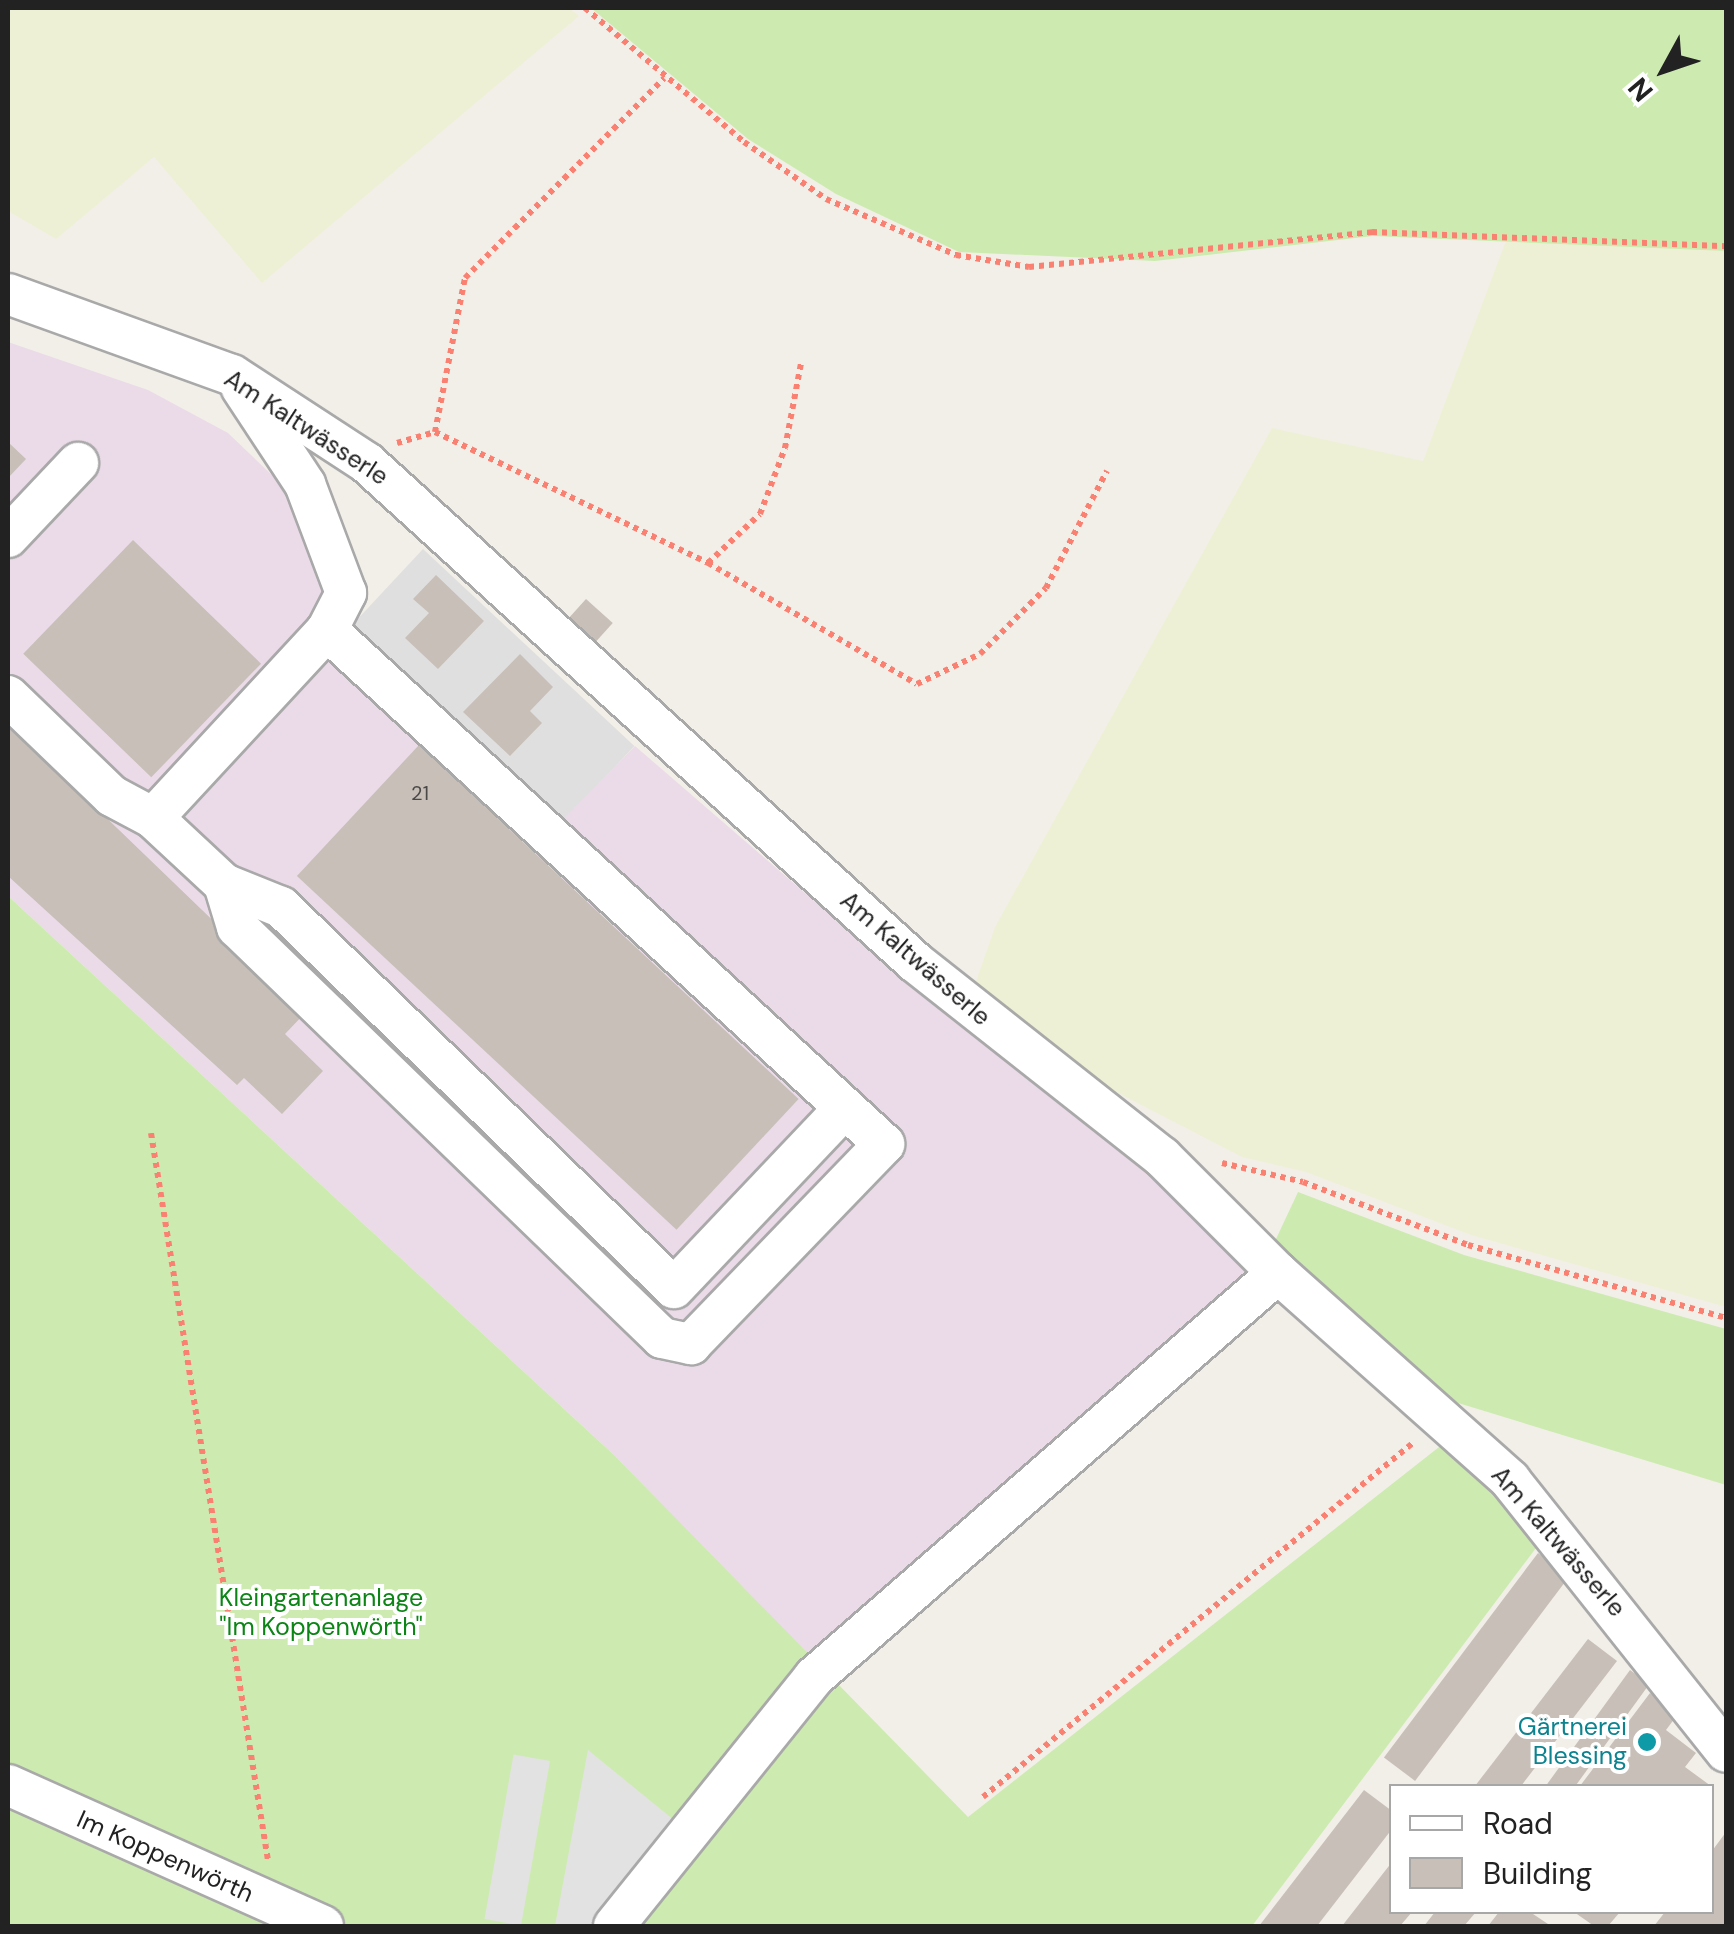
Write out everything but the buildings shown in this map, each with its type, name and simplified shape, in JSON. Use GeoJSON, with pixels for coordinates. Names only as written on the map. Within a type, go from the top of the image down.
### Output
{"type":"FeatureCollection","features":[{"type":"Feature","properties":{"kind":"street","name":"Am Kaltwässerle"},"geometry":{"type":"LineString","coordinates":[[8,294],[232,375],[367,463],[916,962],[1162,1156],[1278,1272],[1442,1419],[1566,1542],[1726,1752]]}},
{"type":"Feature","properties":{"kind":"street"},"geometry":{"type":"LineString","coordinates":[[154,818],[326,630],[346,594],[305,484],[232,375]]}},
{"type":"Feature","properties":{"kind":"street"},"geometry":{"type":"LineString","coordinates":[[8,537],[78,463]]}},
{"type":"Feature","properties":{"kind":"street"},"geometry":{"type":"LineString","coordinates":[[224,884],[236,927],[662,1338],[691,1344],[884,1144],[326,630]]}},
{"type":"Feature","properties":{"kind":"street"},"geometry":{"type":"LineString","coordinates":[[8,696],[112,796],[154,818],[224,884],[281,907],[674,1288],[845,1108]]}},
{"type":"Feature","properties":{"kind":"street"},"geometry":{"type":"LineString","coordinates":[[614,1926],[814,1677],[1278,1272]]}},
{"type":"Feature","properties":{"kind":"street","name":"Im Koppenwörth"},"geometry":{"type":"LineString","coordinates":[[8,1785],[323,1926]]}},
{"type":"Feature","properties":{"kind":"path"},"geometry":{"type":"LineString","coordinates":[[585,8],[664,78],[826,198],[956,255],[1028,267],[1372,232],[1726,246]]}},
{"type":"Feature","properties":{"kind":"path"},"geometry":{"type":"LineString","coordinates":[[434,432],[466,278],[664,78]]}},
{"type":"Feature","properties":{"kind":"path"},"geometry":{"type":"LineString","coordinates":[[708,564],[760,514],[785,448],[801,363]]}},
{"type":"Feature","properties":{"kind":"path"},"geometry":{"type":"LineString","coordinates":[[367,463],[396,444],[434,432],[708,564],[917,684],[980,654],[1046,588],[1107,470]]}},
{"type":"Feature","properties":{"kind":"path"},"geometry":{"type":"LineString","coordinates":[[151,1133],[275,1906]]}},
{"type":"Feature","properties":{"kind":"path"},"geometry":{"type":"LineString","coordinates":[[1162,1156],[1303,1182],[1468,1244],[1726,1318]]}},
{"type":"Feature","properties":{"kind":"path"},"geometry":{"type":"LineString","coordinates":[[983,1797],[1442,1419]]}},
{"type":"Feature","properties":{"kind":"shaded area"},"geometry":{"type":"Polygon","coordinates":[[[8,342],[148,390],[228,433],[276,479],[321,556],[323,596],[557,826],[635,746],[921,993],[1170,1172],[1251,1272],[812,1660],[614,1455],[8,896],[8,342]]]}},
{"type":"Feature","properties":{"kind":"shaded area"},"geometry":{"type":"Polygon","coordinates":[[[423,549],[634,746],[563,822],[352,625],[423,549]]]}},
{"type":"Feature","properties":{"kind":"shaded area"},"geometry":{"type":"Polygon","coordinates":[[[588,1750],[685,1829],[598,1926],[555,1926],[588,1750]]]}},
{"type":"Feature","properties":{"kind":"shaded area"},"geometry":{"type":"Polygon","coordinates":[[[514,1755],[550,1761],[521,1925],[485,1919],[514,1755]]]}},
{"type":"Feature","properties":{"kind":"green space"},"geometry":{"type":"Polygon","coordinates":[[[8,8],[569,8],[579,16],[262,283],[154,157],[56,239],[8,211],[8,8]]]}},
{"type":"Feature","properties":{"kind":"green space"},"geometry":{"type":"Polygon","coordinates":[[[591,8],[1726,8],[1726,251],[1373,236],[1155,261],[959,252],[836,194],[748,139],[591,8]]]}},
{"type":"Feature","properties":{"kind":"green space"},"geometry":{"type":"Polygon","coordinates":[[[1507,238],[1726,251],[1726,1307],[1471,1235],[1306,1172],[1242,1157],[1091,1079],[972,993],[995,927],[1272,428],[1423,461],[1507,238]]]}},
{"type":"Feature","properties":{"kind":"green space","name":"Kleingartenanlage \"Im Koppenwörth\""},"geometry":{"type":"Polygon","coordinates":[[[8,896],[614,1455],[968,1817],[1448,1440],[1542,1540],[1252,1926],[8,1926],[8,896]]]}},
{"type":"Feature","properties":{"kind":"green space"},"geometry":{"type":"Polygon","coordinates":[[[1298,1192],[1464,1255],[1726,1329],[1726,1485],[1432,1395],[1269,1254],[1298,1192]]]}},
{"type":"Feature","properties":{"kind":"place","name":"Gärtnerei Blessing"},"geometry":{"type":"Point","coordinates":[1647,1742]}}]}
